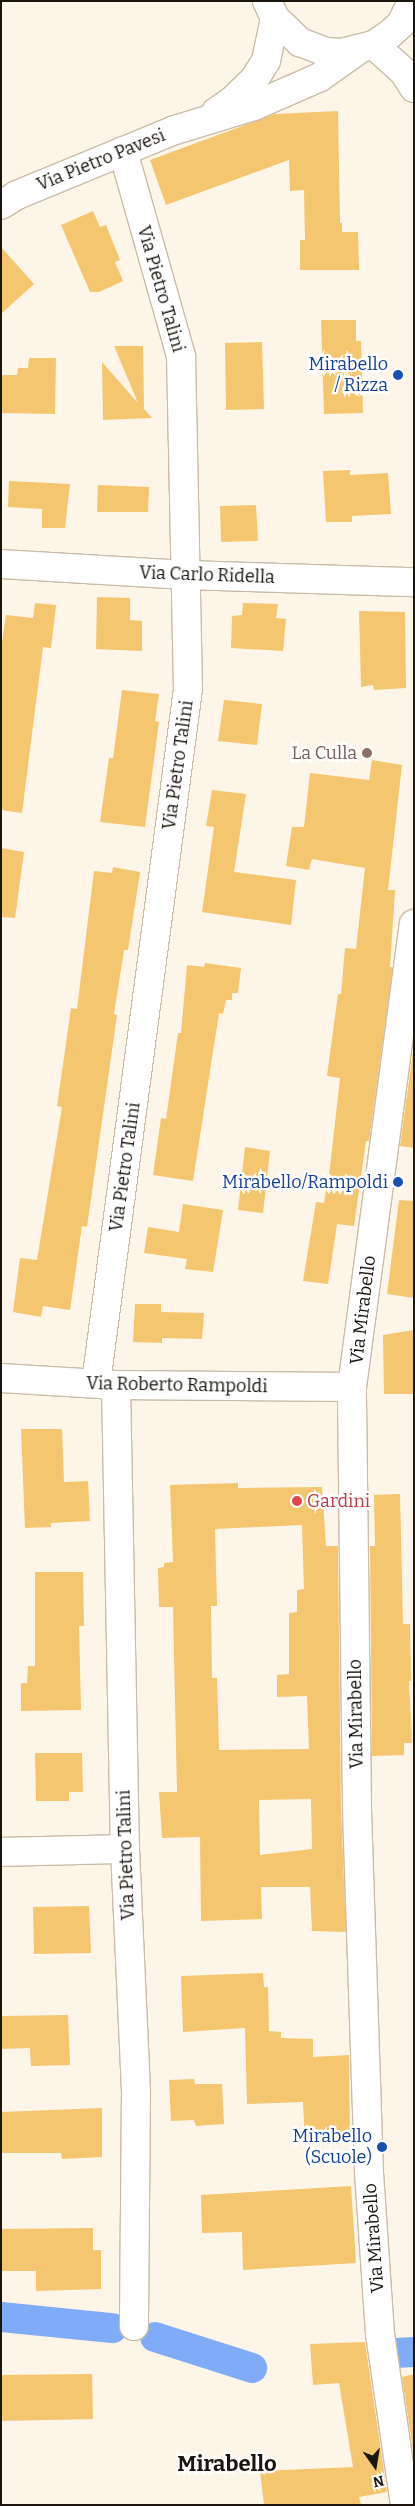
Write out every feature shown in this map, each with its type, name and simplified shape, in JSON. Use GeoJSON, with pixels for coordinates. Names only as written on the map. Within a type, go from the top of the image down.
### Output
{"type":"FeatureCollection","features":[{"type":"Feature","properties":{"kind":"street"},"geometry":{"type":"LineString","coordinates":[[271,10],[286,31],[312,48],[341,53],[365,48],[404,72],[414,88]]}},
{"type":"Feature","properties":{"kind":"street","name":"Via Pietro Pavesi"},"geometry":{"type":"LineString","coordinates":[[203,120],[232,101],[254,80],[266,61],[271,10]]}},
{"type":"Feature","properties":{"kind":"street","name":"Via Pietro Pavesi"},"geometry":{"type":"LineString","coordinates":[[1,205],[16,195],[122,151],[203,120],[254,106],[320,77],[390,34],[412,13]]}},
{"type":"Feature","properties":{"kind":"street","name":"Via Pietro Talini"},"geometry":{"type":"LineString","coordinates":[[122,151],[181,356],[188,689],[106,1384],[136,2091],[134,2326]]}},
{"type":"Feature","properties":{"kind":"street","name":"Via Carlo Ridella"},"geometry":{"type":"LineString","coordinates":[[1,564],[186,575],[414,582]]}},
{"type":"Feature","properties":{"kind":"street","name":"Via Mirabello"},"geometry":{"type":"LineString","coordinates":[[405,2505],[380,2334],[369,2172],[357,1806],[352,1387],[414,924]]}},
{"type":"Feature","properties":{"kind":"street","name":"Via Roberto Rampoldi"},"geometry":{"type":"LineString","coordinates":[[1,1378],[106,1384],[352,1387]]}},
{"type":"Feature","properties":{"kind":"street"},"geometry":{"type":"LineString","coordinates":[[1,1852],[125,1849]]}},
{"type":"Feature","properties":{"kind":"building"},"geometry":{"type":"Polygon","coordinates":[[[338,111],[340,223],[342,223],[342,232],[358,232],[359,270],[300,270],[300,240],[305,240],[304,190],[290,191],[289,160],[166,205],[150,160],[275,114],[338,111]]]}},
{"type":"Feature","properties":{"kind":"building"},"geometry":{"type":"Polygon","coordinates":[[[93,211],[100,227],[106,225],[120,260],[115,262],[123,281],[99,292],[90,292],[61,225],[93,211]]]}},
{"type":"Feature","properties":{"kind":"building"},"geometry":{"type":"Polygon","coordinates":[[[1,247],[34,284],[1,314],[1,247]]]}},
{"type":"Feature","properties":{"kind":"building"},"geometry":{"type":"Polygon","coordinates":[[[321,320],[356,320],[356,341],[361,341],[363,413],[324,414],[321,320]]]}},
{"type":"Feature","properties":{"kind":"building"},"geometry":{"type":"Polygon","coordinates":[[[262,342],[264,409],[226,410],[225,343],[262,342]]]}},
{"type":"Feature","properties":{"kind":"building"},"geometry":{"type":"Polygon","coordinates":[[[114,346],[143,346],[144,409],[152,418],[103,420],[102,362],[138,403],[114,346]]]}},
{"type":"Feature","properties":{"kind":"building"},"geometry":{"type":"Polygon","coordinates":[[[29,358],[56,358],[55,414],[1,413],[1,375],[17,375],[18,368],[28,368],[29,358]]]}},
{"type":"Feature","properties":{"kind":"building"},"geometry":{"type":"Polygon","coordinates":[[[350,470],[350,475],[388,473],[391,514],[352,516],[352,522],[326,522],[323,471],[350,470]]]}},
{"type":"Feature","properties":{"kind":"building"},"geometry":{"type":"Polygon","coordinates":[[[9,481],[70,484],[65,528],[42,528],[42,509],[8,507],[9,481]]]}},
{"type":"Feature","properties":{"kind":"building"},"geometry":{"type":"Polygon","coordinates":[[[98,485],[149,487],[148,512],[97,512],[98,485]]]}},
{"type":"Feature","properties":{"kind":"building"},"geometry":{"type":"Polygon","coordinates":[[[256,505],[258,541],[221,542],[220,506],[256,505]]]}},
{"type":"Feature","properties":{"kind":"building"},"geometry":{"type":"Polygon","coordinates":[[[97,597],[130,598],[130,620],[142,621],[142,651],[96,649],[97,597]]]}},
{"type":"Feature","properties":{"kind":"building"},"geometry":{"type":"Polygon","coordinates":[[[35,603],[56,605],[51,648],[43,647],[22,813],[1,810],[1,649],[6,615],[33,618],[35,603]]]}},
{"type":"Feature","properties":{"kind":"building"},"geometry":{"type":"Polygon","coordinates":[[[243,603],[278,604],[276,618],[286,619],[283,651],[231,648],[232,616],[242,615],[243,603]]]}},
{"type":"Feature","properties":{"kind":"building"},"geometry":{"type":"Polygon","coordinates":[[[359,611],[405,612],[406,688],[374,690],[373,685],[361,687],[359,611]]]}},
{"type":"Feature","properties":{"kind":"building"},"geometry":{"type":"Polygon","coordinates":[[[122,690],[159,694],[155,721],[159,722],[145,827],[100,822],[109,758],[113,758],[122,690]]]}},
{"type":"Feature","properties":{"kind":"building"},"geometry":{"type":"Polygon","coordinates":[[[224,700],[262,704],[257,745],[218,741],[224,700]]]}},
{"type":"Feature","properties":{"kind":"building"},"geometry":{"type":"Polygon","coordinates":[[[372,760],[402,765],[388,890],[395,890],[390,967],[393,967],[369,1141],[366,1141],[354,1226],[337,1224],[328,1284],[303,1281],[316,1202],[324,1203],[330,1167],[340,1078],[327,1076],[338,994],[341,994],[345,948],[356,949],[365,868],[312,859],[309,870],[286,866],[292,827],[304,827],[310,773],[369,780],[372,760]]]}},
{"type":"Feature","properties":{"kind":"building"},"geometry":{"type":"Polygon","coordinates":[[[212,790],[246,794],[234,872],[296,880],[291,925],[202,912],[214,827],[206,826],[212,790]]]}},
{"type":"Feature","properties":{"kind":"building"},"geometry":{"type":"Polygon","coordinates":[[[1,848],[24,852],[15,918],[1,917],[1,848]]]}},
{"type":"Feature","properties":{"kind":"building"},"geometry":{"type":"Polygon","coordinates":[[[113,867],[140,872],[128,950],[124,950],[114,1014],[117,1015],[87,1227],[82,1226],[70,1310],[43,1306],[41,1317],[13,1312],[20,1258],[37,1260],[62,1107],[57,1106],[71,1008],[77,1009],[94,871],[112,873],[113,867]]]}},
{"type":"Feature","properties":{"kind":"building"},"geometry":{"type":"Polygon","coordinates":[[[205,963],[241,968],[238,993],[232,993],[232,1000],[226,1000],[223,1014],[219,1013],[193,1181],[153,1175],[161,1118],[166,1119],[178,1033],[181,1033],[187,965],[204,967],[205,963]]]}},
{"type":"Feature","properties":{"kind":"building"},"geometry":{"type":"Polygon","coordinates":[[[414,1044],[414,1148],[400,1146],[414,1044]]]}},
{"type":"Feature","properties":{"kind":"building"},"geometry":{"type":"Polygon","coordinates":[[[245,1147],[270,1151],[263,1213],[238,1210],[245,1147]]]}},
{"type":"Feature","properties":{"kind":"building"},"geometry":{"type":"Polygon","coordinates":[[[399,1200],[414,1201],[414,1298],[387,1294],[399,1200]]]}},
{"type":"Feature","properties":{"kind":"building"},"geometry":{"type":"Polygon","coordinates":[[[183,1204],[223,1210],[213,1272],[185,1269],[187,1259],[144,1253],[148,1227],[179,1232],[183,1204]]]}},
{"type":"Feature","properties":{"kind":"building"},"geometry":{"type":"Polygon","coordinates":[[[135,1304],[161,1304],[161,1312],[204,1313],[202,1339],[162,1338],[162,1343],[133,1342],[135,1304]]]}},
{"type":"Feature","properties":{"kind":"building"},"geometry":{"type":"Polygon","coordinates":[[[414,1330],[414,1394],[384,1394],[383,1335],[414,1330]]]}},
{"type":"Feature","properties":{"kind":"building"},"geometry":{"type":"Polygon","coordinates":[[[21,1429],[62,1429],[64,1482],[88,1481],[90,1521],[51,1523],[51,1527],[25,1528],[21,1429]]]}},
{"type":"Feature","properties":{"kind":"building"},"geometry":{"type":"Polygon","coordinates":[[[238,1483],[238,1488],[322,1487],[326,1546],[338,1546],[341,1806],[346,1932],[312,1931],[310,1887],[261,1887],[262,1919],[201,1921],[200,1837],[162,1838],[159,1792],[177,1792],[173,1607],[159,1607],[158,1568],[164,1567],[164,1563],[173,1562],[170,1485],[238,1483]],[[302,1525],[215,1529],[217,1606],[211,1606],[212,1678],[217,1678],[219,1750],[309,1749],[307,1696],[277,1697],[277,1675],[289,1674],[289,1613],[297,1612],[297,1590],[304,1589],[302,1525]],[[311,1799],[259,1800],[260,1855],[312,1849],[311,1799]]]}},
{"type":"Feature","properties":{"kind":"building"},"geometry":{"type":"Polygon","coordinates":[[[400,1494],[403,1624],[410,1624],[411,1681],[409,1681],[412,1743],[404,1743],[404,1755],[372,1756],[370,1546],[375,1546],[374,1495],[400,1494]]]}},
{"type":"Feature","properties":{"kind":"building"},"geometry":{"type":"Polygon","coordinates":[[[35,1572],[83,1572],[84,1626],[79,1626],[81,1710],[21,1711],[21,1683],[27,1683],[28,1666],[35,1666],[35,1572]]]}},
{"type":"Feature","properties":{"kind":"building"},"geometry":{"type":"Polygon","coordinates":[[[35,1753],[82,1753],[83,1792],[69,1792],[69,1801],[36,1801],[35,1753]]]}},
{"type":"Feature","properties":{"kind":"building"},"geometry":{"type":"Polygon","coordinates":[[[89,1906],[91,1953],[34,1954],[33,1907],[89,1906]]]}},
{"type":"Feature","properties":{"kind":"building"},"geometry":{"type":"Polygon","coordinates":[[[263,1973],[264,1987],[268,1987],[269,2031],[281,2032],[281,2038],[313,2039],[313,2057],[349,2055],[350,2139],[305,2142],[303,2102],[247,2104],[245,2028],[183,2032],[181,1976],[263,1973]]]}},
{"type":"Feature","properties":{"kind":"building"},"geometry":{"type":"Polygon","coordinates":[[[68,2015],[70,2065],[31,2066],[30,2048],[1,2049],[1,2016],[68,2015]]]}},
{"type":"Feature","properties":{"kind":"building"},"geometry":{"type":"Polygon","coordinates":[[[194,2079],[195,2084],[222,2084],[224,2124],[196,2126],[194,2120],[171,2121],[169,2080],[194,2079]]]}},
{"type":"Feature","properties":{"kind":"building"},"geometry":{"type":"Polygon","coordinates":[[[102,2108],[102,2157],[62,2159],[61,2153],[1,2153],[1,2112],[102,2108]]]}},
{"type":"Feature","properties":{"kind":"building"},"geometry":{"type":"Polygon","coordinates":[[[351,2186],[356,2263],[243,2270],[242,2232],[202,2233],[201,2195],[351,2186]]]}},
{"type":"Feature","properties":{"kind":"building"},"geometry":{"type":"Polygon","coordinates":[[[93,2228],[93,2250],[101,2250],[101,2289],[36,2291],[36,2271],[1,2271],[1,2229],[93,2228]]]}},
{"type":"Feature","properties":{"kind":"building"},"geometry":{"type":"Polygon","coordinates":[[[365,2342],[387,2492],[359,2497],[361,2505],[264,2505],[260,2471],[353,2467],[339,2383],[313,2385],[310,2344],[365,2342]]]}},
{"type":"Feature","properties":{"kind":"building"},"geometry":{"type":"Polygon","coordinates":[[[92,2374],[93,2419],[1,2421],[1,2375],[92,2374]]]}},
{"type":"Feature","properties":{"kind":"building"},"geometry":{"type":"Polygon","coordinates":[[[414,2374],[414,2457],[402,2377],[414,2374]]]}},
{"type":"Feature","properties":{"kind":"waterway"},"geometry":{"type":"LineString","coordinates":[[1,2317],[112,2328]]}},
{"type":"Feature","properties":{"kind":"waterway"},"geometry":{"type":"LineString","coordinates":[[155,2337],[252,2368]]}},
{"type":"Feature","properties":{"kind":"waterway"},"geometry":{"type":"LineString","coordinates":[[395,2353],[414,2352]]}},
{"type":"Feature","properties":{"kind":"place","name":"Mirabello / Rizza"},"geometry":{"type":"Point","coordinates":[398,375]}},
{"type":"Feature","properties":{"kind":"place","name":"La Culla"},"geometry":{"type":"Point","coordinates":[367,753]}},
{"type":"Feature","properties":{"kind":"place","name":"Mirabello/Rampoldi"},"geometry":{"type":"Point","coordinates":[398,1182]}},
{"type":"Feature","properties":{"kind":"place","name":"Gardini"},"geometry":{"type":"Point","coordinates":[297,1501]}},
{"type":"Feature","properties":{"kind":"place","name":"Mirabello (Scuole)"},"geometry":{"type":"Point","coordinates":[382,2147]}},
{"type":"Feature","properties":{"kind":"district","name":"Mirabello"},"geometry":{"type":"Point","coordinates":[227,2464]}}]}
